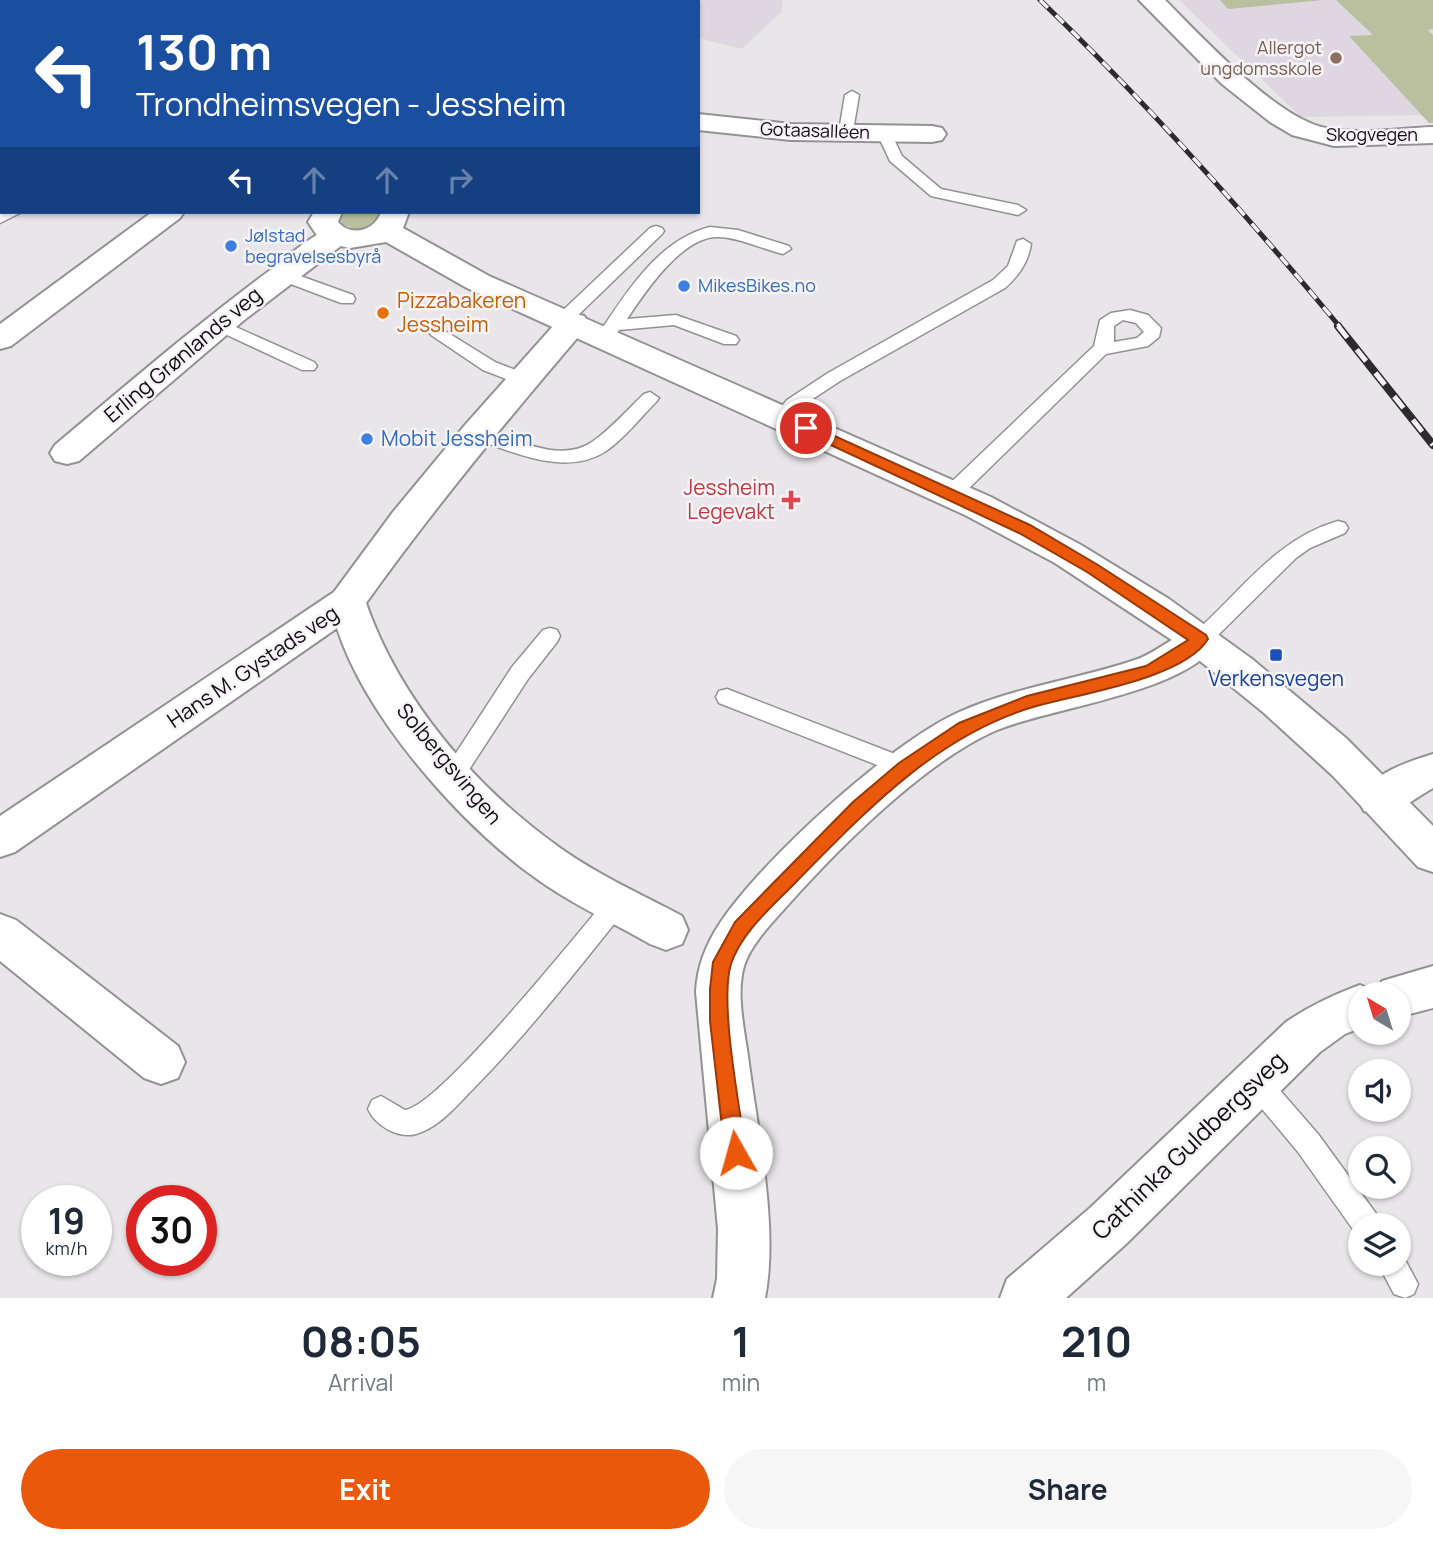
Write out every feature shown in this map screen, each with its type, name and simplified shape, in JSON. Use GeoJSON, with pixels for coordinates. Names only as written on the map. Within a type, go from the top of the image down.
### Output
{"type":"FeatureCollection","features":[{"type":"Feature","properties":{"kind":"street","name":"Skogvegen"},"geometry":{"type":"LineString","coordinates":[[1151,0],[1201,49],[1279,117],[1305,132],[1342,137],[1433,135]]}},
{"type":"Feature","properties":{"kind":"street","name":"Gotaasalléen"},"geometry":{"type":"LineString","coordinates":[[700,122],[791,132],[932,134]]}},
{"type":"Feature","properties":{"kind":"street"},"geometry":{"type":"LineString","coordinates":[[0,339],[167,214]]}},
{"type":"Feature","properties":{"kind":"street"},"geometry":{"type":"LineString","coordinates":[[332,224],[367,237],[391,221],[478,282],[589,326],[1024,529],[1081,562],[1200,639],[1318,737],[1433,854]]}},
{"type":"Feature","properties":{"kind":"street","name":"Erling Grønlands veg"},"geometry":{"type":"LineString","coordinates":[[67,453],[281,274],[332,224]]}},
{"type":"Feature","properties":{"kind":"street","name":"Hans M. Gystads veg"},"geometry":{"type":"LineString","coordinates":[[0,839],[347,603],[406,521],[522,379],[589,326]]}},
{"type":"Feature","properties":{"kind":"street","name":"Solbergsvingen"},"geometry":{"type":"LineString","coordinates":[[347,603],[354,630],[375,672],[422,739],[479,806],[513,837],[549,864],[666,930]]}},
{"type":"Feature","properties":{"kind":"street"},"geometry":{"type":"LineString","coordinates":[[739,1298],[743,1279],[744,1229],[720,1021],[722,962],[741,928],[794,870],[905,767],[965,727],[1027,702],[1150,671],[1176,657],[1200,639]]}},
{"type":"Feature","properties":{"kind":"street"},"geometry":{"type":"LineString","coordinates":[[1379,799],[1420,775],[1433,771]]}},
{"type":"Feature","properties":{"kind":"street"},"geometry":{"type":"LineString","coordinates":[[0,934],[161,1062]]}},
{"type":"Feature","properties":{"kind":"street"},"geometry":{"type":"LineString","coordinates":[[1411,993],[1433,987]]}},
{"type":"Feature","properties":{"kind":"street","name":"Cathinka Guldbergsveg"},"geometry":{"type":"LineString","coordinates":[[1026,1298],[1108,1226],[1303,1037],[1329,1019],[1348,1011]]}},
{"type":"Feature","properties":{"kind":"lane"},"geometry":{"type":"LineString","coordinates":[[846,131],[852,95]]}},
{"type":"Feature","properties":{"kind":"lane"},"geometry":{"type":"LineString","coordinates":[[884,133],[895,158],[936,193],[1018,211]]}},
{"type":"Feature","properties":{"kind":"lane"},"geometry":{"type":"LineString","coordinates":[[589,326],[656,231]]}},
{"type":"Feature","properties":{"kind":"lane"},"geometry":{"type":"LineString","coordinates":[[589,326],[688,239],[707,232],[726,232],[783,249]]}},
{"type":"Feature","properties":{"kind":"lane"},"geometry":{"type":"LineString","coordinates":[[782,417],[793,404],[834,377],[999,284],[1013,272],[1020,260],[1023,244]]}},
{"type":"Feature","properties":{"kind":"lane"},"geometry":{"type":"LineString","coordinates":[[281,274],[347,299]]}},
{"type":"Feature","properties":{"kind":"lane"},"geometry":{"type":"LineString","coordinates":[[589,326],[676,320],[730,340]]}},
{"type":"Feature","properties":{"kind":"lane"},"geometry":{"type":"LineString","coordinates":[[218,324],[308,366]]}},
{"type":"Feature","properties":{"kind":"lane"},"geometry":{"type":"LineString","coordinates":[[437,331],[489,366],[522,379]]}},
{"type":"Feature","properties":{"kind":"lane"},"geometry":{"type":"LineString","coordinates":[[951,495],[1100,351]]}},
{"type":"Feature","properties":{"kind":"lane"},"geometry":{"type":"LineString","coordinates":[[477,433],[547,456],[572,456],[595,449],[650,398]]}},
{"type":"Feature","properties":{"kind":"lane"},"geometry":{"type":"LineString","coordinates":[[1200,639],[1224,619],[1279,562],[1306,542],[1338,528]]}},
{"type":"Feature","properties":{"kind":"lane"},"geometry":{"type":"LineString","coordinates":[[453,776],[520,673],[550,635]]}},
{"type":"Feature","properties":{"kind":"lane"},"geometry":{"type":"LineString","coordinates":[[727,697],[905,767]]}},
{"type":"Feature","properties":{"kind":"lane"},"geometry":{"type":"LineString","coordinates":[[382,1109],[402,1123],[414,1122],[433,1111],[501,1043],[618,902]]}},
{"type":"Feature","properties":{"kind":"lane"},"geometry":{"type":"LineString","coordinates":[[1256,1082],[1308,1143],[1358,1213]]}},
{"type":"Feature","properties":{"kind":"shaded area"},"geometry":{"type":"Polygon","coordinates":[[[700,0],[783,0],[781,12],[742,49],[700,38],[700,0]]]}},
{"type":"Feature","properties":{"kind":"shaded area","name":"Allergot ungdomsskole"},"geometry":{"type":"Polygon","coordinates":[[[1179,0],[1433,0],[1433,115],[1301,117],[1179,0]]]}},
{"type":"Feature","properties":{"kind":"green space"},"geometry":{"type":"Polygon","coordinates":[[[1220,0],[1324,0],[1228,9],[1220,0]]]}},
{"type":"Feature","properties":{"kind":"green space"},"geometry":{"type":"Polygon","coordinates":[[[1336,0],[1433,0],[1433,29],[1428,30],[1433,35],[1433,123],[1429,123],[1349,36],[1373,35],[1336,0]]]}},
{"type":"Feature","properties":{"kind":"green space"},"geometry":{"type":"Polygon","coordinates":[[[343,214],[381,214],[376,225],[357,230],[342,224],[340,217],[343,214]]]}},
{"type":"Feature","properties":{"kind":"railway"},"geometry":{"type":"LineString","coordinates":[[1040,0],[1194,159],[1340,327]]}},
{"type":"Feature","properties":{"kind":"railway"},"geometry":{"type":"LineString","coordinates":[[1338,326],[1433,445]]}},
{"type":"Feature","properties":{"kind":"place","name":"Allergot ungdomsskole"},"geometry":{"type":"Point","coordinates":[1336,58]}},
{"type":"Feature","properties":{"kind":"place","name":"Jølstad begravelsesbyrå"},"geometry":{"type":"Point","coordinates":[231,246]}},
{"type":"Feature","properties":{"kind":"place","name":"MikesBikes.no"},"geometry":{"type":"Point","coordinates":[684,286]}},
{"type":"Feature","properties":{"kind":"place","name":"Pizzabakeren Jessheim"},"geometry":{"type":"Point","coordinates":[383,313]}},
{"type":"Feature","properties":{"kind":"place","name":"Mobit Jessheim"},"geometry":{"type":"Point","coordinates":[367,439]}},
{"type":"Feature","properties":{"kind":"place","name":"Jessheim Legevakt"},"geometry":{"type":"Point","coordinates":[791,500]}},
{"type":"Feature","properties":{"kind":"place","name":"Verkensvegen"},"geometry":{"type":"Point","coordinates":[1276,655]}},
{"type":"Feature","properties":{"kind":"route"},"geometry":{"type":"LineString","coordinates":[[736,1153],[720,1021],[719,989],[722,962],[741,928],[794,870],[859,807],[905,767],[965,727],[1027,702],[1150,671],[1176,657],[1200,639],[1093,568],[1024,529],[806,428]]}}]}
